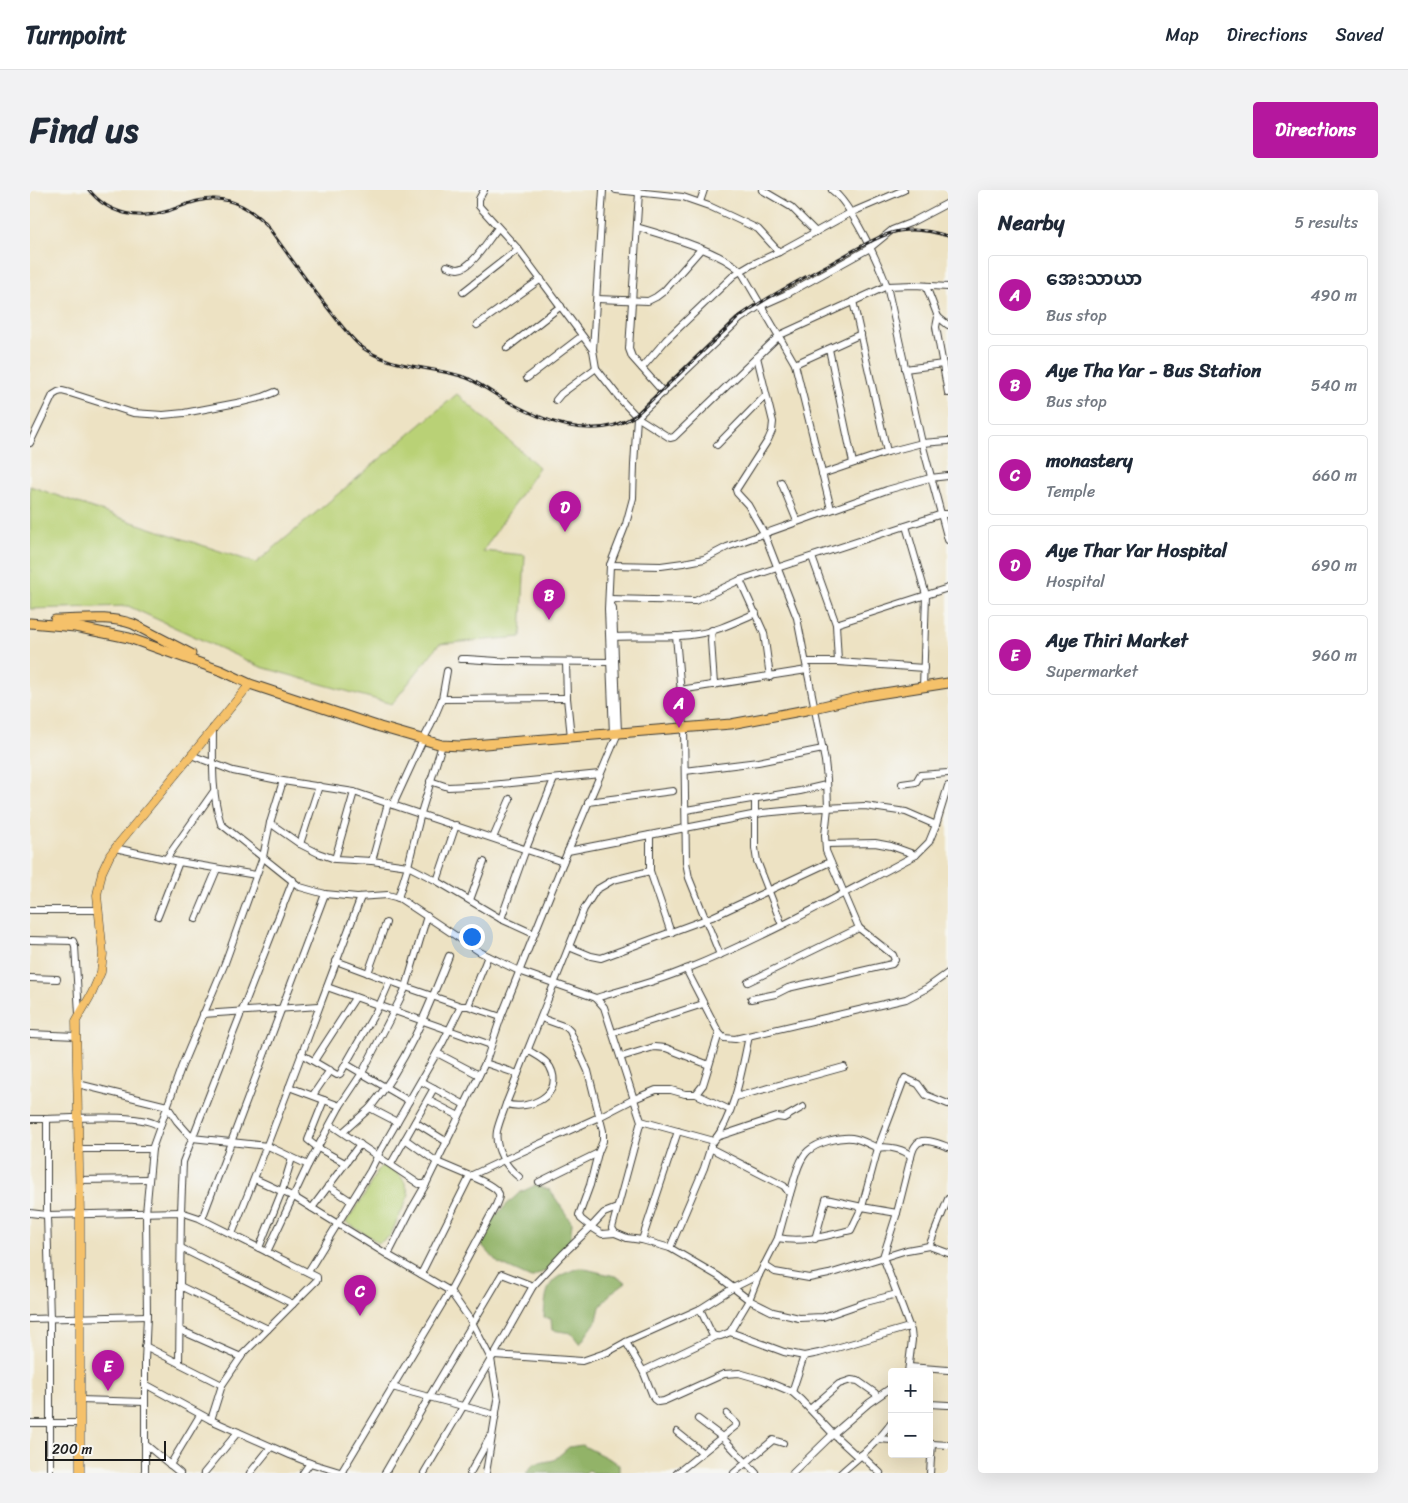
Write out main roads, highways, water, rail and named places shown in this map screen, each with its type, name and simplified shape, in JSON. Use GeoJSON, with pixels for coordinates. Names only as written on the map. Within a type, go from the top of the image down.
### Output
{"type":"FeatureCollection","features":[{"type":"Feature","properties":{"kind":"highway"},"geometry":{"type":"LineString","coordinates":[[30,623],[101,618],[123,621],[250,684],[442,745],[460,746],[731,724],[865,696],[948,683]]}},
{"type":"Feature","properties":{"kind":"highway"},"geometry":{"type":"LineString","coordinates":[[30,623],[75,627],[129,638],[222,671]]}},
{"type":"Feature","properties":{"kind":"main road"},"geometry":{"type":"LineString","coordinates":[[80,1473],[80,1214],[76,1021],[101,972],[103,954],[97,894],[102,872],[110,856],[250,684]]}},
{"type":"Feature","properties":{"kind":"railway"},"geometry":{"type":"LineString","coordinates":[[89,190],[106,205],[115,210],[136,215],[157,214],[206,199],[220,199],[242,206],[266,224],[342,327],[359,345],[371,353],[398,363],[467,378],[532,414],[567,425],[585,428],[602,428],[636,415],[740,316],[774,294],[865,244],[890,233],[905,230],[924,230],[948,236]]}},
{"type":"Feature","properties":{"kind":"place","name":"Aye Thar Yar Hospital"},"geometry":{"type":"Point","coordinates":[565,532]}},
{"type":"Feature","properties":{"kind":"place","name":"Aye Tha Yar - Bus Station"},"geometry":{"type":"Point","coordinates":[549,620]}},
{"type":"Feature","properties":{"kind":"place","name":"အေးသာယာ"},"geometry":{"type":"Point","coordinates":[679,728]}},
{"type":"Feature","properties":{"kind":"place","name":"monastery"},"geometry":{"type":"Point","coordinates":[360,1316]}},
{"type":"Feature","properties":{"kind":"place","name":"Aye Thiri Market"},"geometry":{"type":"Point","coordinates":[108,1391]}}]}
